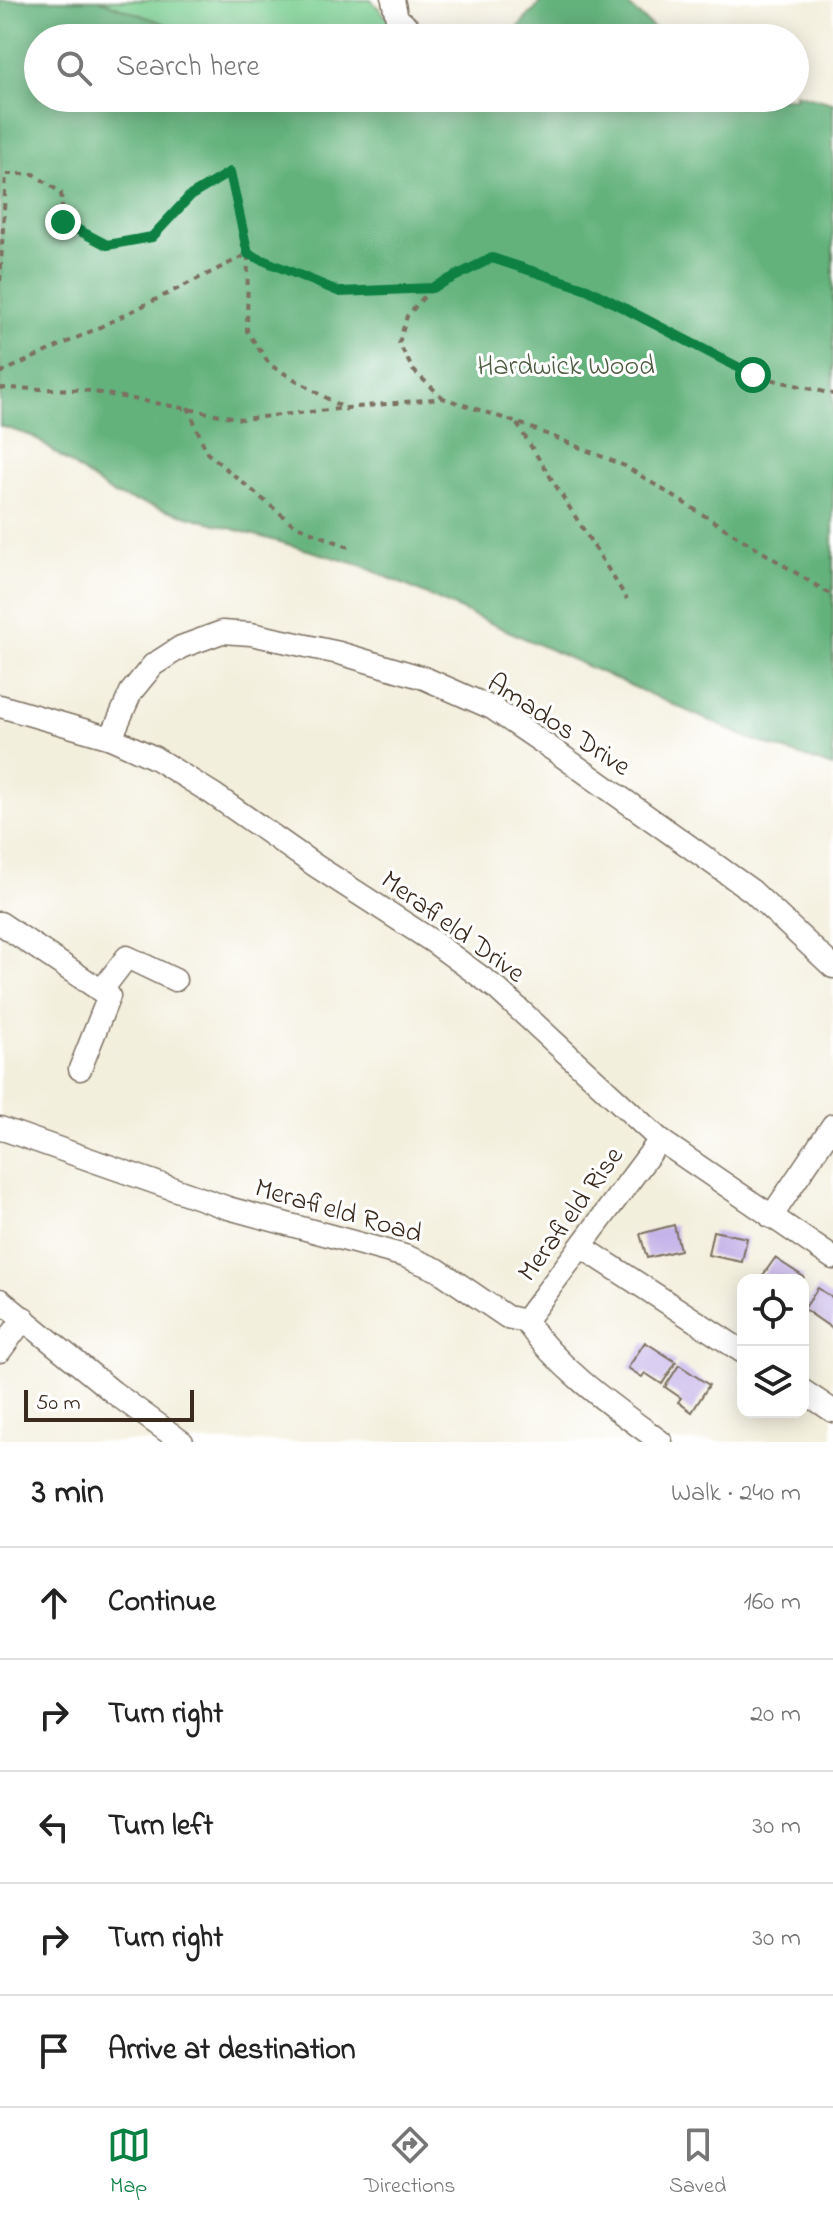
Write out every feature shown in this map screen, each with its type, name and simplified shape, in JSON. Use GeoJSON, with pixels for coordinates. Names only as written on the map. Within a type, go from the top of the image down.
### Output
{"type":"FeatureCollection","features":[{"type":"Feature","properties":{"kind":"street"},"geometry":{"type":"LineString","coordinates":[[393,0],[397,18],[404,24]]}},
{"type":"Feature","properties":{"kind":"street","name":"Amados Drive"},"geometry":{"type":"LineString","coordinates":[[111,738],[131,692],[153,665],[181,647],[222,632],[251,634],[339,653],[424,678],[492,708],[555,751],[752,891],[833,967]]}},
{"type":"Feature","properties":{"kind":"street","name":"Merafield Drive"},"geometry":{"type":"LineString","coordinates":[[0,706],[111,738],[155,758],[213,794],[486,980],[660,1140],[833,1258]]}},
{"type":"Feature","properties":{"kind":"street"},"geometry":{"type":"LineString","coordinates":[[0,923],[109,996],[80,1069]]}},
{"type":"Feature","properties":{"kind":"street"},"geometry":{"type":"LineString","coordinates":[[101,991],[127,957],[175,980]]}},
{"type":"Feature","properties":{"kind":"street"},"geometry":{"type":"LineString","coordinates":[[771,1217],[833,1125]]}},
{"type":"Feature","properties":{"kind":"street","name":"Merafield Road"},"geometry":{"type":"LineString","coordinates":[[0,1128],[228,1208],[405,1256],[438,1270],[507,1317],[525,1321],[537,1337],[596,1395],[661,1442]]}},
{"type":"Feature","properties":{"kind":"street","name":"Merafield Rise"},"geometry":{"type":"LineString","coordinates":[[525,1321],[660,1140]]}},
{"type":"Feature","properties":{"kind":"street"},"geometry":{"type":"LineString","coordinates":[[582,1247],[737,1348]]}},
{"type":"Feature","properties":{"kind":"street"},"geometry":{"type":"LineString","coordinates":[[0,1300],[113,1392],[182,1442]]}},
{"type":"Feature","properties":{"kind":"street"},"geometry":{"type":"LineString","coordinates":[[0,1351],[24,1318]]}},
{"type":"Feature","properties":{"kind":"street"},"geometry":{"type":"LineString","coordinates":[[809,1395],[833,1411]]}},
{"type":"Feature","properties":{"kind":"path"},"geometry":{"type":"LineString","coordinates":[[0,281],[6,174],[34,174],[61,193],[63,222],[107,245],[152,237],[190,196],[230,172],[248,254],[247,331],[270,365],[347,410]]}},
{"type":"Feature","properties":{"kind":"path"},"geometry":{"type":"LineString","coordinates":[[0,373],[248,254],[340,292],[432,288]]}},
{"type":"Feature","properties":{"kind":"path"},"geometry":{"type":"LineString","coordinates":[[833,394],[753,375],[587,289],[492,258],[432,288],[407,316],[399,343],[413,370],[443,398],[516,422],[625,466],[833,596]]}},
{"type":"Feature","properties":{"kind":"path"},"geometry":{"type":"LineString","coordinates":[[0,388],[84,390],[242,419],[443,398]]}},
{"type":"Feature","properties":{"kind":"path"},"geometry":{"type":"LineString","coordinates":[[188,407],[207,453],[294,525],[351,548]]}},
{"type":"Feature","properties":{"kind":"path"},"geometry":{"type":"LineString","coordinates":[[516,422],[627,599]]}},
{"type":"Feature","properties":{"kind":"green space","name":"Hardwick Wood"},"geometry":{"type":"Polygon","coordinates":[[[0,0],[99,0],[165,24],[24,24],[24,112],[809,112],[809,97],[833,103],[833,767],[748,738],[360,565],[114,495],[32,436],[0,426],[0,0]]]}},
{"type":"Feature","properties":{"kind":"green space"},"geometry":{"type":"Polygon","coordinates":[[[42,0],[371,0],[393,24],[41,24],[42,0]]]}},
{"type":"Feature","properties":{"kind":"green space"},"geometry":{"type":"Polygon","coordinates":[[[543,0],[622,0],[649,24],[521,24],[543,0]]]}},
{"type":"Feature","properties":{"kind":"building"},"geometry":{"type":"Polygon","coordinates":[[[674,1225],[680,1250],[647,1258],[640,1234],[674,1225]]]}},
{"type":"Feature","properties":{"kind":"building"},"geometry":{"type":"Polygon","coordinates":[[[713,1231],[747,1238],[742,1262],[708,1255],[713,1231]]]}},
{"type":"Feature","properties":{"kind":"building"},"geometry":{"type":"Polygon","coordinates":[[[775,1258],[799,1274],[764,1274],[775,1258]]]}},
{"type":"Feature","properties":{"kind":"building"},"geometry":{"type":"Polygon","coordinates":[[[818,1288],[833,1298],[833,1329],[809,1312],[809,1302],[818,1288]]]}},
{"type":"Feature","properties":{"kind":"building"},"geometry":{"type":"Polygon","coordinates":[[[645,1342],[676,1362],[662,1384],[645,1373],[642,1377],[628,1368],[645,1342]]]}},
{"type":"Feature","properties":{"kind":"building"},"geometry":{"type":"Polygon","coordinates":[[[679,1365],[709,1385],[692,1412],[678,1402],[681,1398],[665,1387],[679,1365]]]}},
{"type":"Feature","properties":{"kind":"route"},"geometry":{"type":"LineString","coordinates":[[63,222],[107,245],[152,237],[190,196],[230,172],[248,254],[340,292],[432,288],[492,258],[587,289],[753,375]]}}]}
